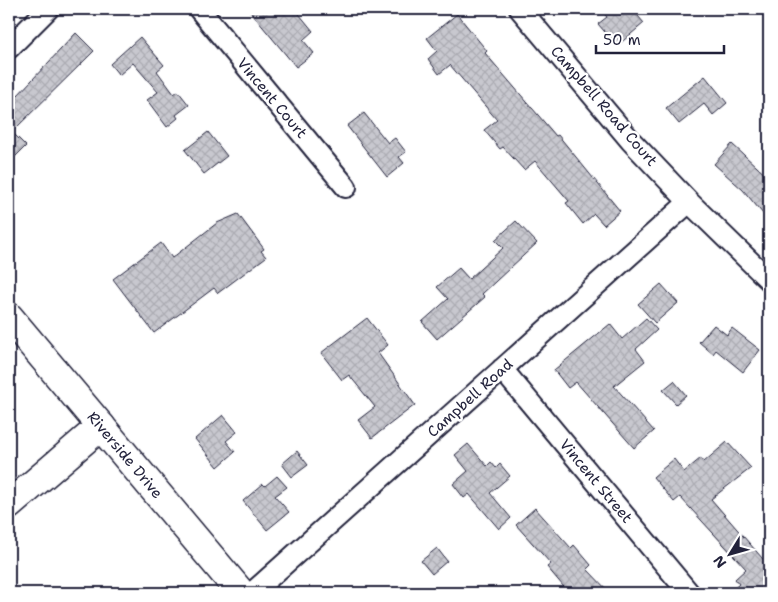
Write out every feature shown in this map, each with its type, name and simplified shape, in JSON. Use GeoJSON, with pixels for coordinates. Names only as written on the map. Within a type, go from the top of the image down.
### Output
{"type":"FeatureCollection","features":[{"type":"Feature","properties":{"kind":"main road","name":"Riverside Drive"},"geometry":{"type":"LineString","coordinates":[[9,317],[241,593]]}},
{"type":"Feature","properties":{"kind":"main road"},"geometry":{"type":"LineString","coordinates":[[9,505],[102,426]]}},
{"type":"Feature","properties":{"kind":"street"},"geometry":{"type":"LineString","coordinates":[[9,48],[48,9]]}},
{"type":"Feature","properties":{"kind":"street","name":"Vincent Court"},"geometry":{"type":"LineString","coordinates":[[199,9],[346,186]]}},
{"type":"Feature","properties":{"kind":"street","name":"Campbell Road Court"},"geometry":{"type":"LineString","coordinates":[[520,9],[631,141],[689,202],[769,280]]}},
{"type":"Feature","properties":{"kind":"street","name":"Campbell Road"},"geometry":{"type":"LineString","coordinates":[[252,593],[689,202]]}},
{"type":"Feature","properties":{"kind":"street","name":"Vincent Street"},"geometry":{"type":"LineString","coordinates":[[502,369],[689,593]]}},
{"type":"Feature","properties":{"kind":"building"},"geometry":{"type":"Polygon","coordinates":[[[248,9],[295,9],[313,31],[303,40],[314,53],[296,67],[248,9]]]}},
{"type":"Feature","properties":{"kind":"building"},"geometry":{"type":"Polygon","coordinates":[[[600,9],[632,9],[644,23],[617,46],[598,24],[607,17],[600,9]]]}},
{"type":"Feature","properties":{"kind":"building"},"geometry":{"type":"Polygon","coordinates":[[[457,14],[487,51],[485,53],[556,136],[558,135],[620,211],[604,225],[594,214],[583,224],[566,203],[569,201],[535,161],[524,170],[503,147],[500,149],[484,130],[497,120],[450,65],[439,74],[428,59],[437,51],[427,38],[457,14]]]}},
{"type":"Feature","properties":{"kind":"building"},"geometry":{"type":"Polygon","coordinates":[[[76,33],[94,51],[12,132],[26,146],[9,163],[9,87],[17,96],[76,33]]]}},
{"type":"Feature","properties":{"kind":"building"},"geometry":{"type":"Polygon","coordinates":[[[140,37],[164,65],[157,71],[174,94],[178,91],[189,105],[176,115],[178,118],[167,127],[147,100],[158,92],[133,63],[119,75],[110,64],[140,37]]]}},
{"type":"Feature","properties":{"kind":"building"},"geometry":{"type":"Polygon","coordinates":[[[705,76],[727,103],[713,115],[704,104],[679,124],[666,108],[705,76]]]}},
{"type":"Feature","properties":{"kind":"building"},"geometry":{"type":"Polygon","coordinates":[[[364,113],[388,143],[395,138],[406,152],[399,157],[404,163],[387,177],[347,126],[364,113]]]}},
{"type":"Feature","properties":{"kind":"building"},"geometry":{"type":"Polygon","coordinates":[[[208,132],[227,156],[204,174],[185,150],[208,132]]]}},
{"type":"Feature","properties":{"kind":"building"},"geometry":{"type":"Polygon","coordinates":[[[732,144],[769,178],[769,221],[743,190],[714,164],[732,144]]]}},
{"type":"Feature","properties":{"kind":"building"},"geometry":{"type":"Polygon","coordinates":[[[238,214],[264,249],[261,251],[266,257],[218,293],[214,288],[154,333],[113,279],[161,243],[172,258],[217,223],[238,214]]]}},
{"type":"Feature","properties":{"kind":"building"},"geometry":{"type":"Polygon","coordinates":[[[516,221],[537,243],[482,294],[485,297],[437,339],[422,322],[448,299],[437,287],[459,268],[469,279],[503,248],[495,240],[516,221]]]}},
{"type":"Feature","properties":{"kind":"building"},"geometry":{"type":"Polygon","coordinates":[[[661,284],[678,303],[655,323],[638,304],[661,284]]]}},
{"type":"Feature","properties":{"kind":"building"},"geometry":{"type":"Polygon","coordinates":[[[367,318],[388,345],[378,353],[415,405],[372,438],[358,420],[375,407],[349,375],[342,380],[321,353],[367,318]]]}},
{"type":"Feature","properties":{"kind":"building"},"geometry":{"type":"Polygon","coordinates":[[[646,318],[657,330],[636,349],[645,361],[614,386],[654,431],[634,448],[576,382],[568,388],[554,370],[610,324],[622,339],[646,318]]]}},
{"type":"Feature","properties":{"kind":"building"},"geometry":{"type":"Polygon","coordinates":[[[714,325],[727,335],[732,328],[760,350],[743,372],[716,350],[713,354],[699,342],[714,325]]]}},
{"type":"Feature","properties":{"kind":"building"},"geometry":{"type":"Polygon","coordinates":[[[674,381],[686,395],[676,404],[663,390],[674,381]]]}},
{"type":"Feature","properties":{"kind":"building"},"geometry":{"type":"Polygon","coordinates":[[[223,415],[237,432],[226,441],[235,452],[218,467],[195,439],[223,415]]]}},
{"type":"Feature","properties":{"kind":"building"},"geometry":{"type":"Polygon","coordinates":[[[727,442],[751,468],[711,499],[769,566],[769,586],[761,593],[729,593],[739,584],[735,579],[746,569],[680,497],[674,502],[653,477],[674,459],[684,472],[701,458],[704,462],[727,442]]]}},
{"type":"Feature","properties":{"kind":"building"},"geometry":{"type":"Polygon","coordinates":[[[468,444],[487,466],[491,462],[496,468],[500,464],[510,476],[490,493],[511,518],[499,529],[469,494],[464,498],[453,484],[468,471],[455,455],[468,444]]]}},
{"type":"Feature","properties":{"kind":"building"},"geometry":{"type":"Polygon","coordinates":[[[297,451],[308,465],[292,477],[282,464],[297,451]]]}},
{"type":"Feature","properties":{"kind":"building"},"geometry":{"type":"Polygon","coordinates":[[[277,476],[287,487],[275,496],[289,512],[267,530],[243,501],[263,484],[265,486],[277,476]]]}},
{"type":"Feature","properties":{"kind":"building"},"geometry":{"type":"Polygon","coordinates":[[[535,508],[571,548],[574,545],[591,565],[587,569],[610,593],[569,593],[547,567],[551,564],[516,525],[535,508]]]}},
{"type":"Feature","properties":{"kind":"building"},"geometry":{"type":"Polygon","coordinates":[[[437,548],[447,561],[432,574],[421,561],[437,548]]]}}]}
